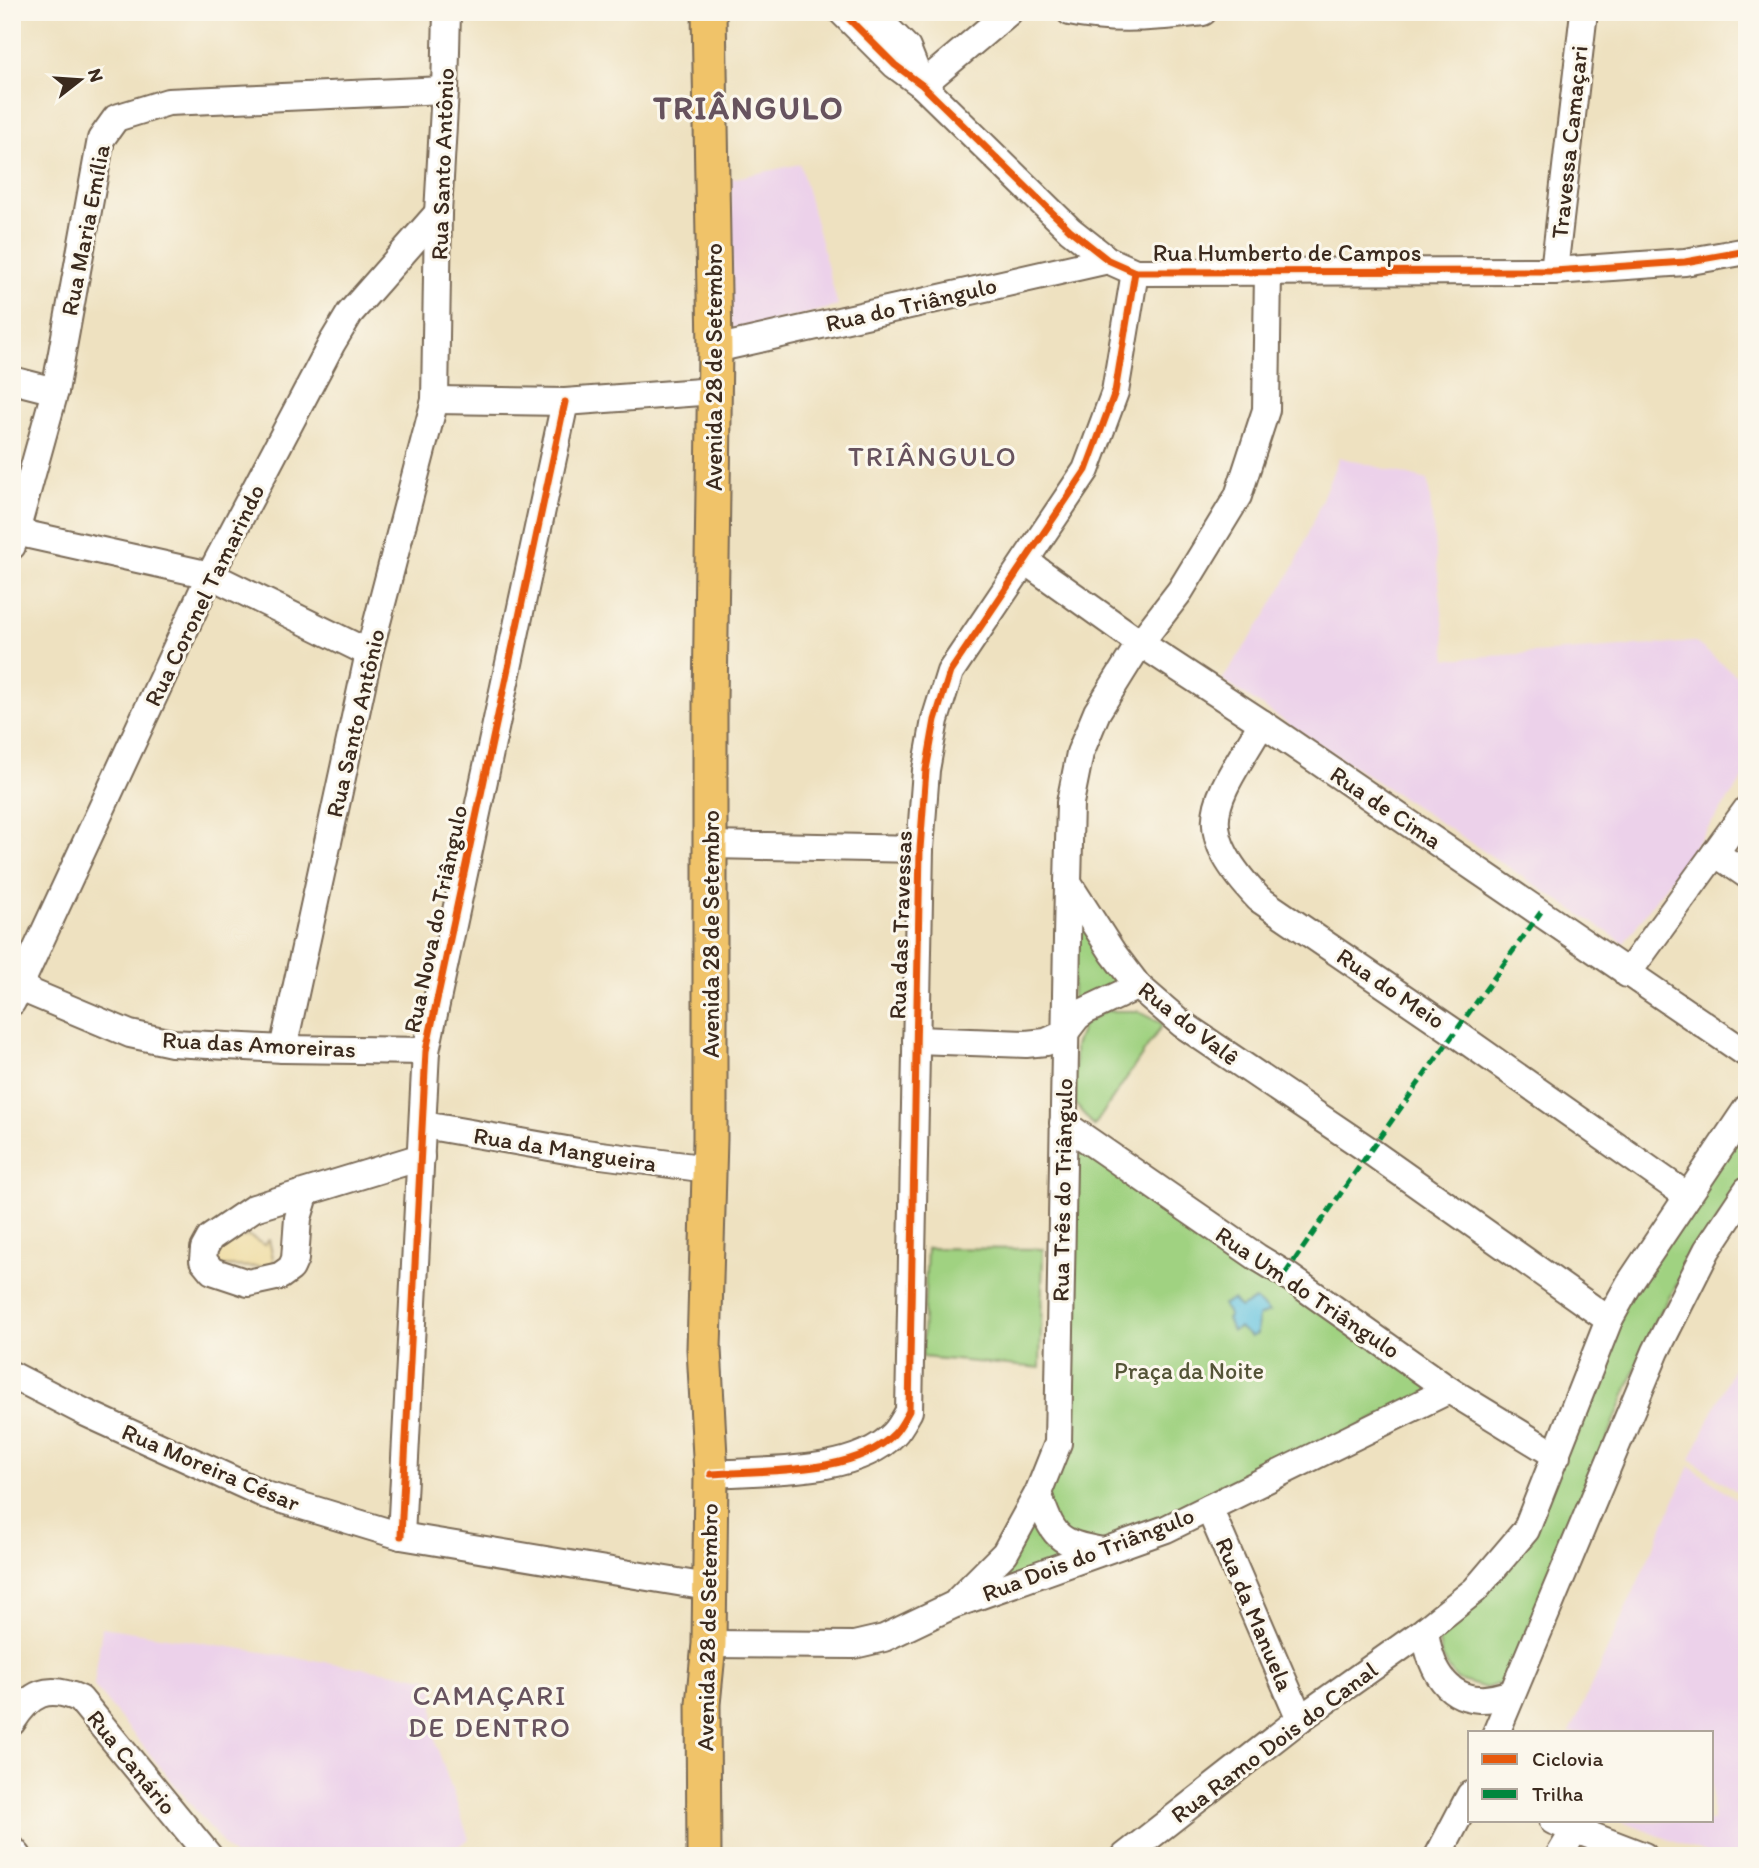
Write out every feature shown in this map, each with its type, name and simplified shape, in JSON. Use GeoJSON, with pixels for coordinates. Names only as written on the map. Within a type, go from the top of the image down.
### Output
{"type":"FeatureCollection","features":[{"type":"Feature","properties":{"kind":"main road","name":"Avenida 28 de Setembro"},"geometry":{"type":"LineString","coordinates":[[704,1856],[703,1704],[709,1644],[711,1474],[704,1349],[710,1139],[715,349],[709,12]]}},
{"type":"Feature","properties":{"kind":"street","name":"Rua Santo Antônio"},"geometry":{"type":"LineString","coordinates":[[284,1049],[369,653],[435,400],[438,213],[447,12]]}},
{"type":"Feature","properties":{"kind":"street","name":"Rua Humberto de Campos"},"geometry":{"type":"LineString","coordinates":[[842,12],[895,65],[922,85],[1070,230],[1108,260],[1135,272],[1554,271],[1685,262],[1747,251]]}},
{"type":"Feature","properties":{"kind":"street","name":"Rua Humberto de Campos"},"geometry":{"type":"LineString","coordinates":[[871,12],[907,48],[922,85]]}},
{"type":"Feature","properties":{"kind":"street"},"geometry":{"type":"LineString","coordinates":[[922,85],[1009,12]]}},
{"type":"Feature","properties":{"kind":"street"},"geometry":{"type":"LineString","coordinates":[[1070,12],[1150,18],[1203,12]]}},
{"type":"Feature","properties":{"kind":"street","name":"Travessa Camaçari"},"geometry":{"type":"LineString","coordinates":[[1554,271],[1584,12]]}},
{"type":"Feature","properties":{"kind":"street","name":"Rua Maria Emília"},"geometry":{"type":"LineString","coordinates":[[14,539],[55,391],[101,139],[116,118],[138,109],[168,102],[445,90]]}},
{"type":"Feature","properties":{"kind":"street","name":"Rua Coronel Tamarindo"},"geometry":{"type":"LineString","coordinates":[[15,995],[210,575],[332,343],[350,313],[438,213]]}},
{"type":"Feature","properties":{"kind":"street","name":"Rua do Triângulo"},"geometry":{"type":"LineString","coordinates":[[715,349],[1108,260]]}},
{"type":"Feature","properties":{"kind":"street"},"geometry":{"type":"LineString","coordinates":[[1068,883],[1070,803],[1080,753],[1097,712],[1140,643],[1180,591],[1238,496],[1266,410],[1268,271]]}},
{"type":"Feature","properties":{"kind":"street","name":"Rua das Travessas"},"geometry":{"type":"LineString","coordinates":[[711,1474],[828,1466],[853,1460],[875,1449],[895,1433],[909,1411],[920,849],[926,770],[934,720],[950,672],[1086,470],[1115,392],[1135,272]]}},
{"type":"Feature","properties":{"kind":"street"},"geometry":{"type":"LineString","coordinates":[[12,380],[55,391]]}},
{"type":"Feature","properties":{"kind":"street"},"geometry":{"type":"LineString","coordinates":[[435,400],[565,402],[714,391]]}},
{"type":"Feature","properties":{"kind":"street","name":"Rua Nova do Triângulo"},"geometry":{"type":"LineString","coordinates":[[401,1536],[426,1052],[565,402]]}},
{"type":"Feature","properties":{"kind":"street"},"geometry":{"type":"LineString","coordinates":[[14,539],[210,575],[369,653]]}},
{"type":"Feature","properties":{"kind":"street","name":"Rua de Cima"},"geometry":{"type":"LineString","coordinates":[[1025,561],[1140,643],[1262,723],[1541,912],[1626,974],[1747,1054]]}},
{"type":"Feature","properties":{"kind":"street","name":"Rua do Meio"},"geometry":{"type":"LineString","coordinates":[[1262,723],[1219,797],[1214,819],[1225,856],[1237,876],[1259,899],[1686,1195]]}},
{"type":"Feature","properties":{"kind":"street"},"geometry":{"type":"LineString","coordinates":[[1626,974],[1747,809]]}},
{"type":"Feature","properties":{"kind":"street"},"geometry":{"type":"LineString","coordinates":[[711,845],[920,849]]}},
{"type":"Feature","properties":{"kind":"street"},"geometry":{"type":"LineString","coordinates":[[1715,853],[1747,875]]}},
{"type":"Feature","properties":{"kind":"street","name":"Rua do Valê"},"geometry":{"type":"LineString","coordinates":[[1068,883],[1113,953],[1138,986],[1182,1024],[1370,1151],[1609,1320]]}},
{"type":"Feature","properties":{"kind":"street","name":"Rua Três do Triângulo"},"geometry":{"type":"LineString","coordinates":[[953,1605],[1005,1553],[1038,1493],[1058,1443],[1068,883]]}},
{"type":"Feature","properties":{"kind":"street"},"geometry":{"type":"LineString","coordinates":[[916,1040],[1026,1044],[1046,1042],[1064,1034],[1077,1017],[1086,1011],[1138,986]]}},
{"type":"Feature","properties":{"kind":"street","name":"Rua das Amoreiras"},"geometry":{"type":"LineString","coordinates":[[15,995],[130,1034],[172,1043],[426,1052]]}},
{"type":"Feature","properties":{"kind":"street","name":"Rua Ramo Dois do Canal"},"geometry":{"type":"LineString","coordinates":[[1125,1856],[1300,1719],[1475,1590],[1526,1530],[1609,1320],[1686,1195],[1747,1108]]}},
{"type":"Feature","properties":{"kind":"street","name":"Rua Um do Triângulo"},"geometry":{"type":"LineString","coordinates":[[1063,1123],[1257,1258],[1285,1274],[1449,1390],[1557,1456]]}},
{"type":"Feature","properties":{"kind":"street","name":"Rua da Mangueira"},"geometry":{"type":"LineString","coordinates":[[424,1125],[578,1152],[708,1169]]}},
{"type":"Feature","properties":{"kind":"street"},"geometry":{"type":"LineString","coordinates":[[306,1192],[421,1157]]}},
{"type":"Feature","properties":{"kind":"street"},"geometry":{"type":"LineString","coordinates":[[1498,1730],[1656,1352],[1707,1250],[1747,1190]]}},
{"type":"Feature","properties":{"kind":"street","name":"Rua Moreira César"},"geometry":{"type":"LineString","coordinates":[[12,1375],[86,1413],[266,1494],[401,1536],[708,1587]]}},
{"type":"Feature","properties":{"kind":"street","name":"Rua Dois do Triângulo"},"geometry":{"type":"LineString","coordinates":[[709,1644],[855,1645],[884,1638],[953,1605],[1166,1529],[1449,1390]]}},
{"type":"Feature","properties":{"kind":"street"},"geometry":{"type":"LineString","coordinates":[[1038,1493],[1049,1523],[1058,1536],[1074,1546],[1103,1551]]}},
{"type":"Feature","properties":{"kind":"street","name":"Rua da Manuela"},"geometry":{"type":"LineString","coordinates":[[1209,1508],[1300,1719]]}},
{"type":"Feature","properties":{"kind":"street"},"geometry":{"type":"LineString","coordinates":[[1424,1630],[1432,1665],[1443,1682],[1461,1694],[1482,1700],[1512,1693]]}},
{"type":"Feature","properties":{"kind":"street","name":"Rua Canário"},"geometry":{"type":"LineString","coordinates":[[12,1722],[22,1706],[35,1696],[49,1691],[67,1693],[80,1699],[209,1856]]}},
{"type":"Feature","properties":{"kind":"street"},"geometry":{"type":"LineString","coordinates":[[1482,1700],[1496,1717],[1498,1730]]}},
{"type":"Feature","properties":{"kind":"street"},"geometry":{"type":"LineString","coordinates":[[1438,1856],[1468,1800]]}},
{"type":"Feature","properties":{"kind":"street"},"geometry":{"type":"LineString","coordinates":[[1559,1856],[1564,1826],[1644,1856]]}},
{"type":"Feature","properties":{"kind":"street"},"geometry":{"type":"LineString","coordinates":[[12,1849],[18,1856]]}},
{"type":"Feature","properties":{"kind":"shaded area"},"geometry":{"type":"Polygon","coordinates":[[[800,164],[838,306],[731,333],[731,179],[800,164]]]}},
{"type":"Feature","properties":{"kind":"shaded area"},"geometry":{"type":"Polygon","coordinates":[[[1339,457],[1428,480],[1447,659],[1695,642],[1747,684],[1747,774],[1624,943],[1222,680],[1266,615],[1296,563],[1339,457]]]}},
{"type":"Feature","properties":{"kind":"shaded area"},"geometry":{"type":"Polygon","coordinates":[[[1747,1338],[1747,1499],[1691,1459],[1747,1338]]]}},
{"type":"Feature","properties":{"kind":"shaded area"},"geometry":{"type":"Polygon","coordinates":[[[1690,1466],[1747,1507],[1747,1856],[1713,1856],[1623,1822],[1714,1822],[1714,1731],[1571,1731],[1690,1466]]]}},
{"type":"Feature","properties":{"kind":"shaded area"},"geometry":{"type":"Polygon","coordinates":[[[102,1627],[434,1679],[436,1744],[469,1839],[444,1856],[233,1856],[94,1686],[102,1627]]]}},
{"type":"Feature","properties":{"kind":"green space"},"geometry":{"type":"Polygon","coordinates":[[[1076,903],[1126,989],[1072,1012],[1076,903]]]}},
{"type":"Feature","properties":{"kind":"green space"},"geometry":{"type":"Polygon","coordinates":[[[1104,1011],[1137,1011],[1163,1024],[1094,1126],[1075,1104],[1075,1046],[1083,1025],[1104,1011]]]}},
{"type":"Feature","properties":{"kind":"green space"},"geometry":{"type":"Polygon","coordinates":[[[1747,1108],[1747,1177],[1701,1244],[1654,1323],[1506,1681],[1486,1688],[1457,1680],[1442,1659],[1437,1631],[1526,1530],[1609,1320],[1747,1108]]]}},
{"type":"Feature","properties":{"kind":"green space","name":"Praça da Noite"},"geometry":{"type":"Polygon","coordinates":[[[1068,1136],[1435,1389],[1166,1521],[966,1597],[1063,1440],[1068,1136]]]}},
{"type":"Feature","properties":{"kind":"green space"},"geometry":{"type":"Polygon","coordinates":[[[927,1248],[1043,1249],[1040,1368],[922,1357],[927,1248]]]}},
{"type":"Feature","properties":{"kind":"sand"},"geometry":{"type":"Polygon","coordinates":[[[249,1236],[264,1245],[269,1240],[275,1267],[213,1266],[219,1241],[249,1236]]]}},
{"type":"Feature","properties":{"kind":"water"},"geometry":{"type":"Polygon","coordinates":[[[1233,1300],[1240,1308],[1255,1300],[1269,1312],[1258,1317],[1257,1334],[1251,1337],[1239,1328],[1232,1331],[1223,1304],[1233,1300]]]}},
{"type":"Feature","properties":{"kind":"marked path"},"geometry":{"type":"LineString","coordinates":[[1285,1274],[1541,912]]}},
{"type":"Feature","properties":{"kind":"cycle path"},"geometry":{"type":"LineString","coordinates":[[842,12],[895,65],[922,85],[1070,230],[1108,260],[1135,272],[1554,271],[1685,262],[1747,251]]}},
{"type":"Feature","properties":{"kind":"cycle path"},"geometry":{"type":"LineString","coordinates":[[711,1474],[808,1468],[857,1457],[894,1434],[909,1411],[920,849],[926,770],[935,720],[950,672],[1086,470],[1115,392],[1135,272]]}},
{"type":"Feature","properties":{"kind":"cycle path"},"geometry":{"type":"LineString","coordinates":[[401,1536],[426,1051],[565,402]]}},
{"type":"Feature","properties":{"kind":"district","name":"TRIÂNGULO"},"geometry":{"type":"Point","coordinates":[749,108]}},
{"type":"Feature","properties":{"kind":"district","name":"TRIÂNGULO"},"geometry":{"type":"Point","coordinates":[933,456]}},
{"type":"Feature","properties":{"kind":"district","name":"CAMAÇARI DE DENTRO"},"geometry":{"type":"Point","coordinates":[490,1711]}}]}
